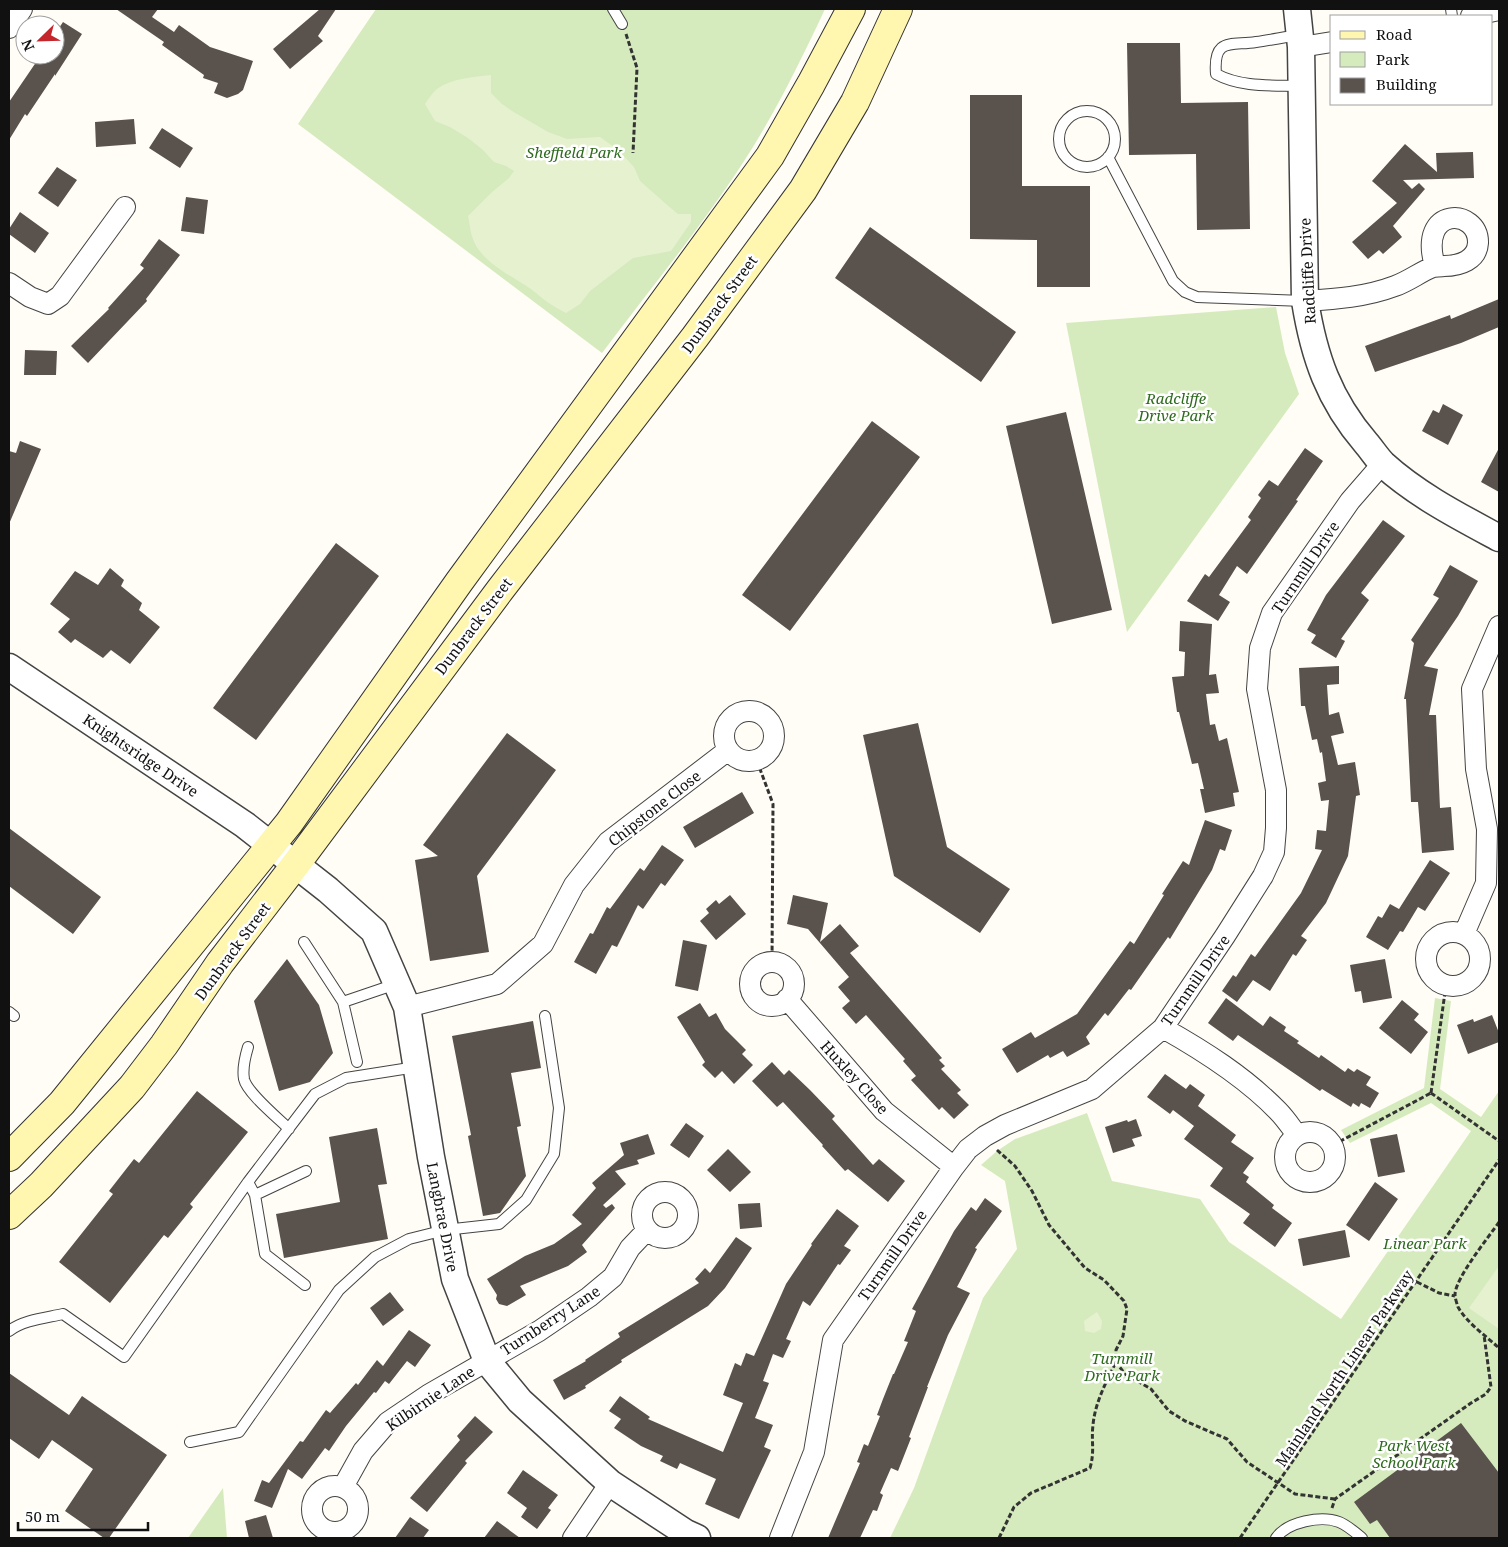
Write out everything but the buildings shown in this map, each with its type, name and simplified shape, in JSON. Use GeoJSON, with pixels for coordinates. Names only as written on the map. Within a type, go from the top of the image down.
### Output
{"type":"FeatureCollection","features":[{"type":"Feature","properties":{"kind":"main road"},"geometry":{"type":"LineString","coordinates":[[9,1157],[62,1103],[272,846],[459,582],[770,156],[851,9]]}},
{"type":"Feature","properties":{"kind":"main road","name":"Dunbrack Street"},"geometry":{"type":"LineString","coordinates":[[9,1215],[41,1185],[132,1087],[164,1045],[220,963],[506,582],[695,337],[803,190],[855,102],[898,9]]}},
{"type":"Feature","properties":{"kind":"street"},"geometry":{"type":"LineString","coordinates":[[9,28],[22,9]]}},
{"type":"Feature","properties":{"kind":"street","name":"Radcliffe Drive"},"geometry":{"type":"LineString","coordinates":[[1297,9],[1301,41],[1305,302],[1318,361],[1333,396],[1354,430],[1383,463],[1413,488],[1499,538]]}},
{"type":"Feature","properties":{"kind":"street"},"geometry":{"type":"LineString","coordinates":[[1476,15],[1499,10]]}},
{"type":"Feature","properties":{"kind":"street"},"geometry":{"type":"LineString","coordinates":[[1301,41],[1330,42]]}},
{"type":"Feature","properties":{"kind":"street"},"geometry":{"type":"LineString","coordinates":[[9,283],[30,297],[48,304],[60,296],[125,207]]}},
{"type":"Feature","properties":{"kind":"street"},"geometry":{"type":"LineString","coordinates":[[1305,302],[1357,297],[1396,286],[1436,266]]}},
{"type":"Feature","properties":{"kind":"street","name":"Turnmill Drive"},"geometry":{"type":"LineString","coordinates":[[780,1538],[814,1452],[833,1340],[954,1167],[968,1149],[985,1136],[1005,1125],[1092,1089],[1163,1028],[1263,876],[1274,852],[1276,790],[1257,689],[1260,648],[1272,613],[1350,501],[1383,463]]}},
{"type":"Feature","properties":{"kind":"street"},"geometry":{"type":"LineString","coordinates":[[1464,934],[1486,883],[1487,829],[1476,770],[1472,688],[1499,626]]}},
{"type":"Feature","properties":{"kind":"street","name":"Knightsridge Drive"},"geometry":{"type":"LineString","coordinates":[[9,667],[245,825],[272,846]]}},
{"type":"Feature","properties":{"kind":"street"},"geometry":{"type":"LineString","coordinates":[[740,712],[755,712],[768,720],[774,734],[774,742],[770,750],[757,761],[740,760],[733,757],[728,751],[723,736],[724,728],[733,716],[740,712]]}},
{"type":"Feature","properties":{"kind":"street","name":"Chipstone Close"},"geometry":{"type":"LineString","coordinates":[[407,1007],[497,984],[543,944],[574,885],[608,842],[728,751]]}},
{"type":"Feature","properties":{"kind":"street","name":"Langbrae Drive"},"geometry":{"type":"LineString","coordinates":[[272,846],[328,890],[374,931],[407,1007],[431,1157],[455,1280],[487,1361],[520,1401],[610,1483],[697,1538]]}},
{"type":"Feature","properties":{"kind":"street"},"geometry":{"type":"LineString","coordinates":[[1455,931],[1472,939],[1480,954],[1480,963],[1477,972],[1464,984],[1446,985],[1438,982],[1431,976],[1426,967],[1425,958],[1431,941],[1438,935],[1455,931]]}},
{"type":"Feature","properties":{"kind":"street"},"geometry":{"type":"LineString","coordinates":[[772,962],[785,966],[790,972],[794,986],[792,993],[782,1003],[768,1005],[761,1003],[755,998],[750,985],[754,971],[758,966],[772,962]]}},
{"type":"Feature","properties":{"kind":"street","name":"Huxley Close"},"geometry":{"type":"LineString","coordinates":[[787,999],[884,1111],[954,1167]]}},
{"type":"Feature","properties":{"kind":"street"},"geometry":{"type":"LineString","coordinates":[[1163,1028],[1207,1053],[1252,1088],[1279,1111],[1297,1135]]}},
{"type":"Feature","properties":{"kind":"street"},"geometry":{"type":"LineString","coordinates":[[1313,1132],[1328,1138],[1333,1145],[1335,1161],[1327,1176],[1312,1182],[1296,1178],[1290,1172],[1286,1164],[1286,1148],[1297,1135],[1313,1132]]}},
{"type":"Feature","properties":{"kind":"street","name":"Turnberry Lane"},"geometry":{"type":"LineString","coordinates":[[487,1361],[539,1331],[589,1297],[613,1277],[630,1248],[647,1230]]}},
{"type":"Feature","properties":{"kind":"street","name":"Kilbirnie Lane"},"geometry":{"type":"LineString","coordinates":[[343,1487],[363,1451],[388,1422],[428,1395],[487,1361]]}},
{"type":"Feature","properties":{"kind":"street"},"geometry":{"type":"LineString","coordinates":[[573,1538],[610,1483]]}},
{"type":"Feature","properties":{"kind":"street"},"geometry":{"type":"LineString","coordinates":[[336,1486],[343,1487],[354,1497],[357,1511],[350,1525],[335,1535],[322,1528],[316,1522],[312,1508],[313,1500],[322,1490],[336,1486]]}},
{"type":"Feature","properties":{"kind":"lane"},"geometry":{"type":"LineString","coordinates":[[613,9],[622,24]]}},
{"type":"Feature","properties":{"kind":"lane"},"geometry":{"type":"LineString","coordinates":[[1301,41],[1230,43],[1220,49],[1215,59],[1216,74],[1225,79],[1242,84],[1302,86]]}},
{"type":"Feature","properties":{"kind":"lane"},"geometry":{"type":"LineString","coordinates":[[1090,111],[1106,118],[1114,133],[1115,142],[1113,150],[1108,157],[1101,163],[1084,166],[1069,160],[1063,153],[1060,145],[1060,136],[1066,120],[1073,114],[1090,111]]}},
{"type":"Feature","properties":{"kind":"lane"},"geometry":{"type":"LineString","coordinates":[[1108,157],[1173,280],[1185,292],[1197,297],[1305,302]]}},
{"type":"Feature","properties":{"kind":"lane"},"geometry":{"type":"LineString","coordinates":[[304,942],[343,1002],[357,1062]]}},
{"type":"Feature","properties":{"kind":"lane"},"geometry":{"type":"LineString","coordinates":[[343,1002],[396,984]]}},
{"type":"Feature","properties":{"kind":"lane"},"geometry":{"type":"LineString","coordinates":[[190,1442],[239,1432],[339,1290],[375,1257],[409,1239],[445,1230],[499,1224],[526,1200],[554,1154],[559,1108],[545,1016]]}},
{"type":"Feature","properties":{"kind":"lane"},"geometry":{"type":"LineString","coordinates":[[248,1047],[244,1058],[244,1080],[255,1096],[289,1129]]}},
{"type":"Feature","properties":{"kind":"lane"},"geometry":{"type":"LineString","coordinates":[[9,1332],[15,1327],[63,1314],[124,1357],[248,1182],[316,1094],[346,1078],[417,1066]]}},
{"type":"Feature","properties":{"kind":"lane"},"geometry":{"type":"LineString","coordinates":[[255,1195],[306,1170]]}},
{"type":"Feature","properties":{"kind":"lane"},"geometry":{"type":"LineString","coordinates":[[248,1182],[255,1195],[265,1254],[305,1284]]}},
{"type":"Feature","properties":{"kind":"lane"},"geometry":{"type":"LineString","coordinates":[[1276,1538],[1286,1529],[1315,1519],[1339,1522],[1362,1538]]}},
{"type":"Feature","properties":{"kind":"path"},"geometry":{"type":"LineString","coordinates":[[622,24],[637,68],[633,153]]}},
{"type":"Feature","properties":{"kind":"path"},"geometry":{"type":"LineString","coordinates":[[757,761],[773,804],[772,962]]}},
{"type":"Feature","properties":{"kind":"path"},"geometry":{"type":"LineString","coordinates":[[1431,1093],[1446,985]]}},
{"type":"Feature","properties":{"kind":"path"},"geometry":{"type":"LineString","coordinates":[[1431,1093],[1499,1141]]}},
{"type":"Feature","properties":{"kind":"path"},"geometry":{"type":"LineString","coordinates":[[1333,1145],[1431,1093]]}},
{"type":"Feature","properties":{"kind":"path"},"geometry":{"type":"LineString","coordinates":[[985,1136],[1015,1166],[1032,1191],[1049,1225],[1085,1268],[1104,1280],[1124,1301],[1127,1309],[1123,1336],[1116,1350],[1116,1362],[1097,1405],[1092,1426],[1094,1455],[1090,1468],[1031,1493],[1014,1507],[999,1538]]}},
{"type":"Feature","properties":{"kind":"path","name":"Mainland North Linear Parkway"},"geometry":{"type":"LineString","coordinates":[[1240,1538],[1499,1160]]}},
{"type":"Feature","properties":{"kind":"path"},"geometry":{"type":"LineString","coordinates":[[1499,1222],[1466,1269],[1455,1296],[1458,1307],[1499,1348]]}},
{"type":"Feature","properties":{"kind":"path"},"geometry":{"type":"LineString","coordinates":[[1417,1282],[1439,1293],[1455,1296]]}},
{"type":"Feature","properties":{"kind":"path"},"geometry":{"type":"LineString","coordinates":[[1326,1520],[1335,1500],[1486,1394],[1491,1387],[1484,1335]]}},
{"type":"Feature","properties":{"kind":"path"},"geometry":{"type":"LineString","coordinates":[[1116,1362],[1126,1374],[1151,1389],[1170,1412],[1185,1422],[1232,1442],[1239,1454],[1247,1462],[1295,1494],[1335,1500]]}},
{"type":"Feature","properties":{"kind":"green space","name":"Sheffield Park"},"geometry":{"type":"Polygon","coordinates":[[[376,9],[825,9],[782,96],[736,174],[699,226],[602,353],[298,124],[376,9]]]}},
{"type":"Feature","properties":{"kind":"green space"},"geometry":{"type":"Polygon","coordinates":[[[491,75],[491,93],[512,111],[548,132],[567,139],[600,137],[618,150],[634,167],[640,181],[666,204],[678,214],[691,214],[691,222],[671,251],[633,258],[590,291],[580,304],[566,313],[490,262],[477,247],[473,239],[468,216],[509,178],[514,171],[494,162],[468,138],[450,127],[435,121],[425,104],[437,89],[449,82],[491,75]]]}},
{"type":"Feature","properties":{"kind":"green space","name":"Radcliffe Drive Park"},"geometry":{"type":"Polygon","coordinates":[[[1276,307],[1285,353],[1299,394],[1127,632],[1066,323],[1276,307]]]}},
{"type":"Feature","properties":{"kind":"green space","name":"Turnmill Drive Park"},"geometry":{"type":"Polygon","coordinates":[[[1435,998],[1451,1001],[1440,1089],[1481,1117],[1499,1091],[1499,1538],[890,1538],[914,1488],[983,1298],[1017,1249],[1005,1181],[981,1165],[1015,1139],[1087,1113],[1112,1181],[1200,1199],[1229,1242],[1341,1319],[1471,1131],[1431,1103],[1350,1143],[1341,1130],[1424,1088],[1435,998]]]}},
{"type":"Feature","properties":{"kind":"green space"},"geometry":{"type":"Polygon","coordinates":[[[1499,1266],[1499,1329],[1469,1308],[1499,1266]]]}},
{"type":"Feature","properties":{"kind":"green space"},"geometry":{"type":"Polygon","coordinates":[[[1097,1312],[1102,1321],[1101,1329],[1094,1333],[1085,1331],[1084,1321],[1097,1312]]]}},
{"type":"Feature","properties":{"kind":"green space"},"geometry":{"type":"Polygon","coordinates":[[[223,1488],[227,1538],[188,1538],[223,1488]]]}},
{"type":"Feature","properties":{"kind":"park label","name":"Linear Park"},"geometry":{"type":"Point","coordinates":[1425,1243]}},
{"type":"Feature","properties":{"kind":"park label","name":"Park West School Park"},"geometry":{"type":"Point","coordinates":[1414,1454]}}]}
